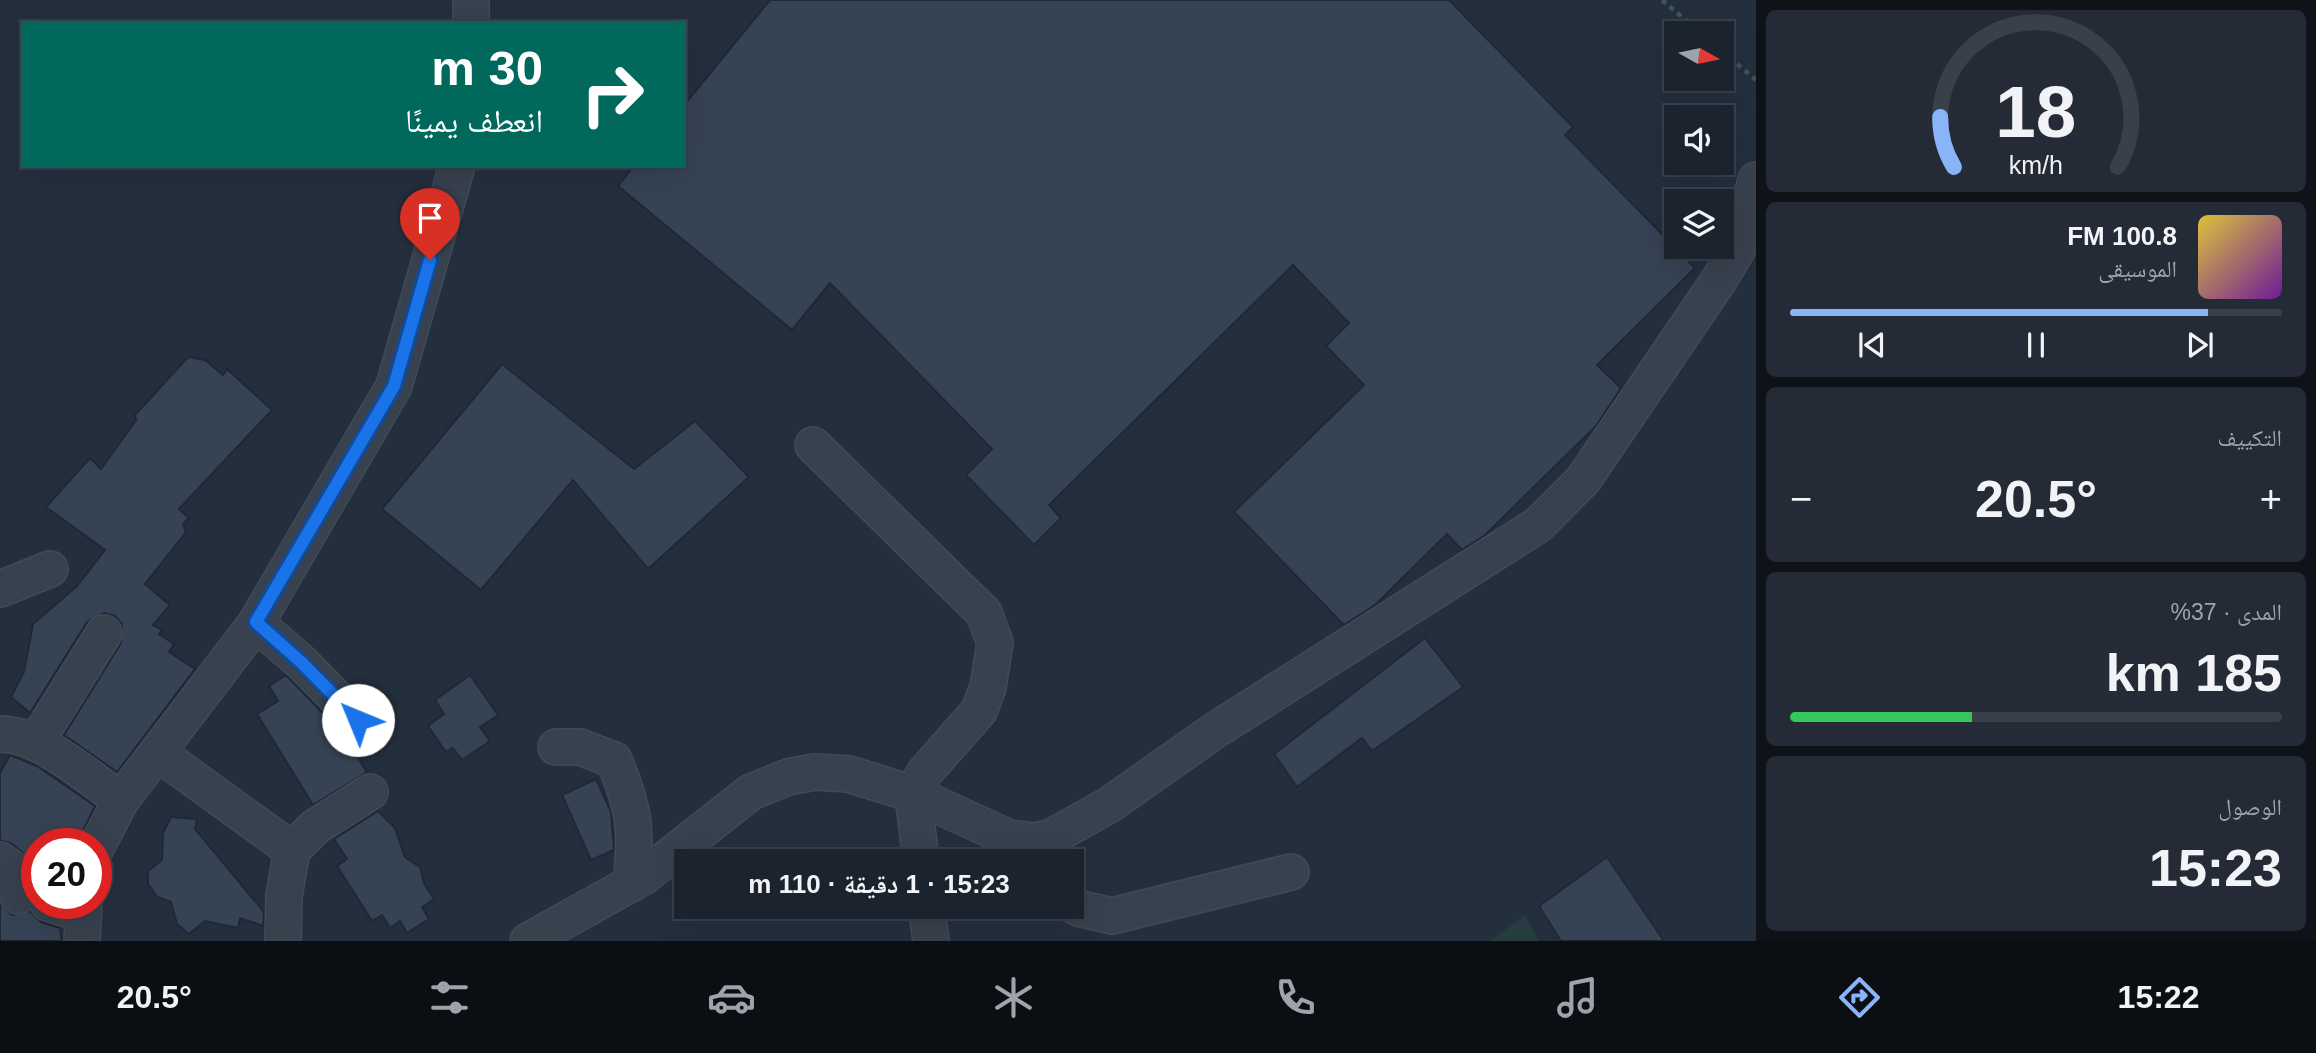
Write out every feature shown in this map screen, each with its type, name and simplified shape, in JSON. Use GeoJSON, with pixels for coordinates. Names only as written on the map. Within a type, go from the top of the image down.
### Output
{"type":"FeatureCollection","features":[{"type":"Feature","properties":{"kind":"street"},"geometry":{"type":"LineString","coordinates":[[471,0],[471,21]]}},
{"type":"Feature","properties":{"kind":"street"},"geometry":{"type":"LineString","coordinates":[[106,828],[121,800],[256,622],[394,386],[456,168]]}},
{"type":"Feature","properties":{"kind":"street"},"geometry":{"type":"LineString","coordinates":[[528,941],[631,884],[751,792],[788,777],[815,772],[849,774],[913,794],[1018,849],[1050,838],[1109,805],[1214,731],[1546,517],[1583,480],[1719,280],[1737,250],[1756,180]]}},
{"type":"Feature","properties":{"kind":"street"},"geometry":{"type":"LineString","coordinates":[[813,445],[984,613],[995,643],[988,687],[979,711],[925,772],[913,794],[920,849]]}},
{"type":"Feature","properties":{"kind":"street"},"geometry":{"type":"LineString","coordinates":[[0,589],[50,569]]}},
{"type":"Feature","properties":{"kind":"street"},"geometry":{"type":"LineString","coordinates":[[256,622],[302,663],[358,720]]}},
{"type":"Feature","properties":{"kind":"street"},"geometry":{"type":"LineString","coordinates":[[36,742],[104,633]]}},
{"type":"Feature","properties":{"kind":"street"},"geometry":{"type":"LineString","coordinates":[[0,734],[10,734],[36,742],[121,800]]}},
{"type":"Feature","properties":{"kind":"street"},"geometry":{"type":"LineString","coordinates":[[556,747],[580,747],[614,760],[632,802],[635,845],[631,884]]}},
{"type":"Feature","properties":{"kind":"street"},"geometry":{"type":"LineString","coordinates":[[158,752],[292,850]]}},
{"type":"Feature","properties":{"kind":"street"},"geometry":{"type":"LineString","coordinates":[[283,941],[284,897],[292,850],[315,827],[370,792]]}},
{"type":"Feature","properties":{"kind":"street"},"geometry":{"type":"LineString","coordinates":[[0,860],[10,867],[21,890]]}},
{"type":"Feature","properties":{"kind":"street"},"geometry":{"type":"LineString","coordinates":[[1084,909],[1112,916],[1290,872]]}},
{"type":"Feature","properties":{"kind":"street"},"geometry":{"type":"LineString","coordinates":[[928,919],[931,941]]}},
{"type":"Feature","properties":{"kind":"path"},"geometry":{"type":"LineString","coordinates":[[1662,0],[1687,21]]}},
{"type":"Feature","properties":{"kind":"path"},"geometry":{"type":"LineString","coordinates":[[1734,61],[1756,80]]}},
{"type":"Feature","properties":{"kind":"green space"},"geometry":{"type":"Polygon","coordinates":[[[1525,915],[1539,941],[1490,941],[1525,915]]]}},
{"type":"Feature","properties":{"kind":"building"},"geometry":{"type":"Polygon","coordinates":[[[770,0],[1449,0],[1573,127],[1565,135],[1664,236],[1664,259],[1686,259],[1695,268],[1597,365],[1621,388],[1596,426],[1485,535],[1462,550],[1447,534],[1375,605],[1344,625],[1234,512],[1364,385],[1326,346],[1349,323],[1293,265],[1049,505],[1061,518],[1034,545],[966,475],[992,449],[830,283],[792,330],[618,186],[632,168],[686,168],[686,103],[770,0]]]}},
{"type":"Feature","properties":{"kind":"building"},"geometry":{"type":"Polygon","coordinates":[[[188,357],[205,360],[223,375],[227,369],[272,410],[179,509],[189,518],[183,524],[186,532],[145,584],[170,605],[153,625],[162,630],[159,634],[174,644],[169,652],[195,669],[117,772],[64,735],[121,643],[122,624],[115,616],[104,613],[87,622],[30,713],[11,697],[24,672],[33,624],[77,586],[105,550],[46,507],[90,458],[101,469],[136,420],[135,415],[188,357]]]}},
{"type":"Feature","properties":{"kind":"building"},"geometry":{"type":"Polygon","coordinates":[[[502,364],[634,469],[695,421],[749,477],[648,569],[573,480],[481,590],[382,509],[502,364]]]}},
{"type":"Feature","properties":{"kind":"building"},"geometry":{"type":"Polygon","coordinates":[[[1425,638],[1463,687],[1372,751],[1362,738],[1297,787],[1274,754],[1425,638]]]}},
{"type":"Feature","properties":{"kind":"building"},"geometry":{"type":"Polygon","coordinates":[[[286,675],[342,733],[367,772],[313,805],[257,714],[278,701],[269,686],[286,675]]]}},
{"type":"Feature","properties":{"kind":"building"},"geometry":{"type":"Polygon","coordinates":[[[470,675],[498,715],[480,727],[490,741],[462,760],[453,748],[446,752],[428,726],[444,714],[435,700],[470,675]]]}},
{"type":"Feature","properties":{"kind":"building"},"geometry":{"type":"Polygon","coordinates":[[[10,755],[37,766],[95,806],[85,828],[21,828],[21,852],[12,844],[0,840],[0,773],[10,755]]]}},
{"type":"Feature","properties":{"kind":"building"},"geometry":{"type":"Polygon","coordinates":[[[596,779],[611,812],[614,850],[591,860],[562,795],[596,779]]]}},
{"type":"Feature","properties":{"kind":"building"},"geometry":{"type":"Polygon","coordinates":[[[378,811],[395,828],[405,857],[420,867],[424,883],[434,899],[422,907],[429,919],[407,933],[400,921],[390,928],[382,915],[372,921],[337,866],[347,859],[334,839],[378,811]]]}},
{"type":"Feature","properties":{"kind":"building"},"geometry":{"type":"Polygon","coordinates":[[[171,817],[197,819],[195,829],[264,912],[263,926],[240,918],[238,928],[205,921],[189,934],[177,924],[171,902],[157,897],[148,884],[148,871],[162,860],[163,833],[171,817]]]}},
{"type":"Feature","properties":{"kind":"building"},"geometry":{"type":"Polygon","coordinates":[[[1607,857],[1664,941],[1561,941],[1539,906],[1607,857]]]}},
{"type":"Feature","properties":{"kind":"building"},"geometry":{"type":"Polygon","coordinates":[[[0,904],[12,915],[21,913],[21,919],[38,919],[60,928],[62,941],[0,941],[0,904]]]}},
{"type":"Feature","properties":{"kind":"route"},"geometry":{"type":"LineString","coordinates":[[358,720],[302,663],[256,622],[394,386],[430,260]]}}]}
